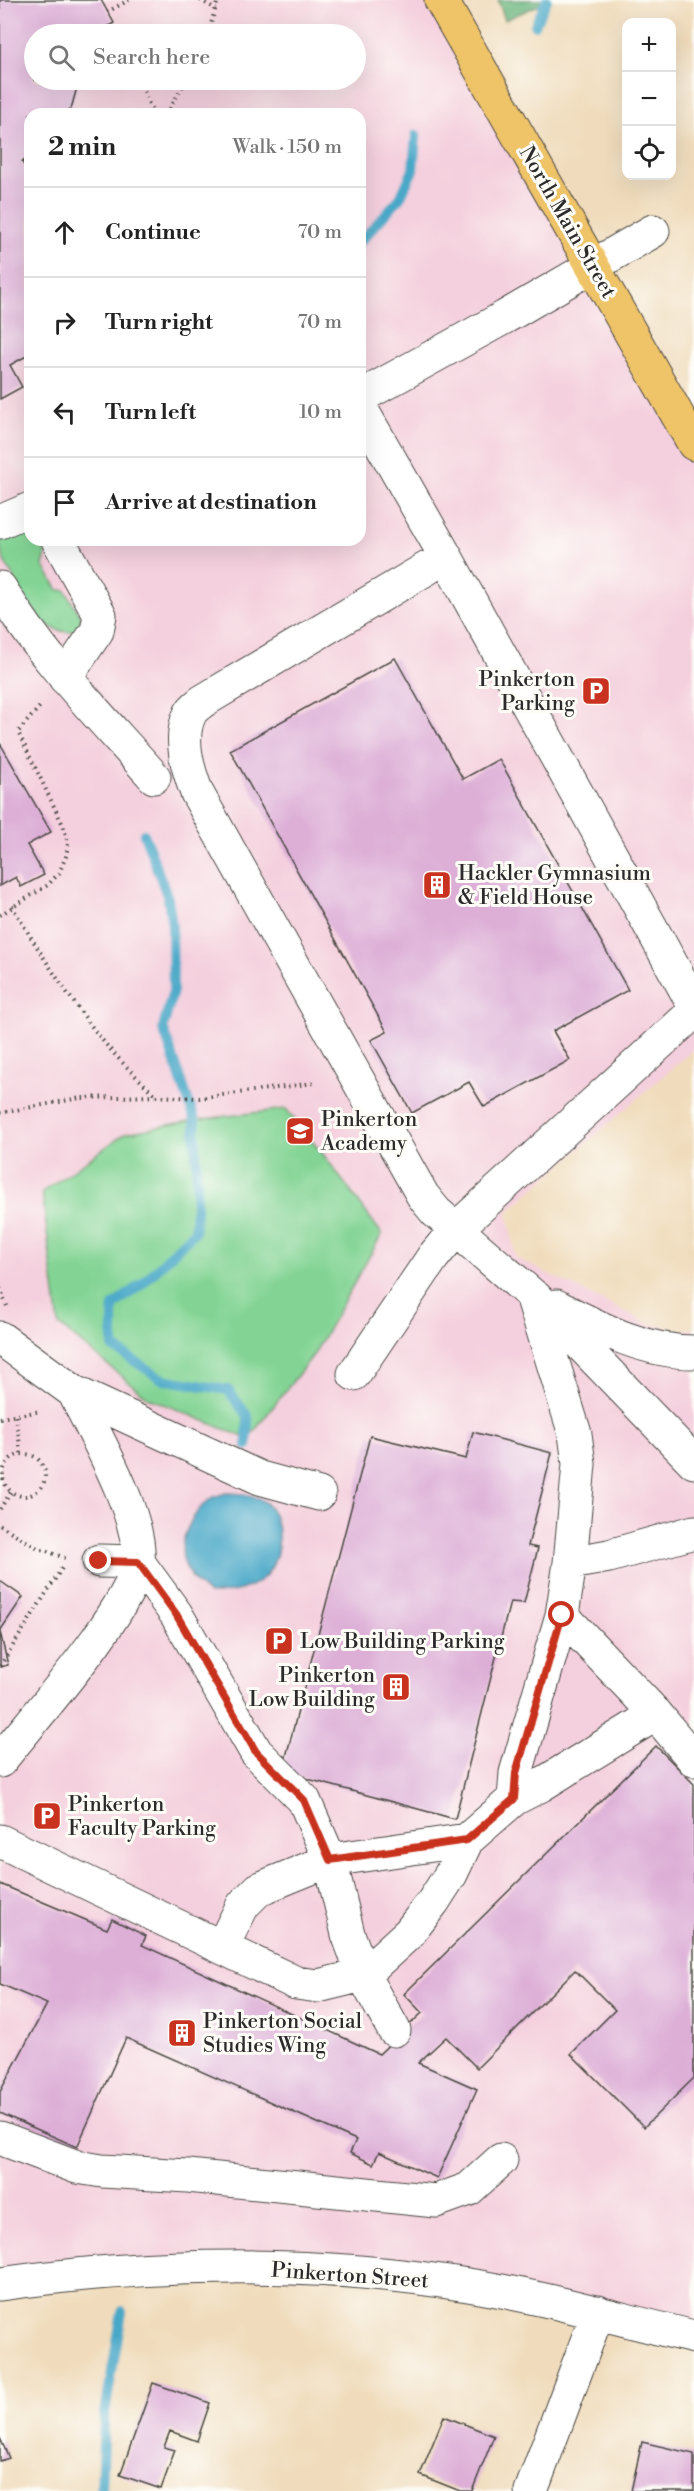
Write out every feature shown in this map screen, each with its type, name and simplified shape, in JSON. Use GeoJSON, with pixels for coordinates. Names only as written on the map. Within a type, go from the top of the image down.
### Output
{"type":"FeatureCollection","features":[{"type":"Feature","properties":{"kind":"main road","name":"North Main Street"},"geometry":{"type":"LineString","coordinates":[[441,0],[694,444]]}},
{"type":"Feature","properties":{"kind":"street"},"geometry":{"type":"LineString","coordinates":[[366,394],[505,317],[653,231]]}},
{"type":"Feature","properties":{"kind":"street"},"geometry":{"type":"LineString","coordinates":[[366,417],[446,557],[694,1005]]}},
{"type":"Feature","properties":{"kind":"street"},"geometry":{"type":"LineString","coordinates":[[0,522],[24,512]]}},
{"type":"Feature","properties":{"kind":"street"},"geometry":{"type":"LineString","coordinates":[[61,546],[100,615],[97,631],[65,678]]}},
{"type":"Feature","properties":{"kind":"street"},"geometry":{"type":"LineString","coordinates":[[446,557],[203,700],[190,712],[185,726],[185,747],[189,772],[197,793],[417,1186],[436,1212],[532,1295],[694,1462]]}},
{"type":"Feature","properties":{"kind":"street"},"geometry":{"type":"LineString","coordinates":[[0,588],[23,626],[65,678],[154,777]]}},
{"type":"Feature","properties":{"kind":"street"},"geometry":{"type":"LineString","coordinates":[[354,1374],[433,1257],[457,1228],[694,1012]]}},
{"type":"Feature","properties":{"kind":"street"},"geometry":{"type":"LineString","coordinates":[[532,1295],[606,1331],[652,1348],[694,1352]]}},
{"type":"Feature","properties":{"kind":"street"},"geometry":{"type":"LineString","coordinates":[[514,1799],[516,1773],[562,1615],[570,1563],[579,1464],[575,1434],[532,1295]]}},
{"type":"Feature","properties":{"kind":"street"},"geometry":{"type":"LineString","coordinates":[[0,1338],[74,1392],[260,1478],[319,1494]]}},
{"type":"Feature","properties":{"kind":"street"},"geometry":{"type":"LineString","coordinates":[[0,1761],[94,1641],[128,1592],[138,1562],[135,1528],[117,1483],[74,1392]]}},
{"type":"Feature","properties":{"kind":"street"},"geometry":{"type":"LineString","coordinates":[[570,1563],[609,1556],[694,1532]]}},
{"type":"Feature","properties":{"kind":"street"},"geometry":{"type":"LineString","coordinates":[[99,1561],[138,1562]]}},
{"type":"Feature","properties":{"kind":"street"},"geometry":{"type":"LineString","coordinates":[[138,1562],[176,1614],[256,1752],[304,1800],[330,1860],[348,1934],[363,1975],[394,2030]]}},
{"type":"Feature","properties":{"kind":"street"},"geometry":{"type":"LineString","coordinates":[[562,1615],[656,1714],[694,1760]]}},
{"type":"Feature","properties":{"kind":"street"},"geometry":{"type":"LineString","coordinates":[[0,1841],[296,1983],[318,1986],[363,1975],[409,1933],[451,1874],[467,1840],[514,1799],[541,1785],[656,1714]]}},
{"type":"Feature","properties":{"kind":"street"},"geometry":{"type":"LineString","coordinates":[[222,1947],[243,1905],[259,1889],[330,1860],[467,1840]]}},
{"type":"Feature","properties":{"kind":"street"},"geometry":{"type":"LineString","coordinates":[[0,2138],[77,2167],[102,2171],[188,2176],[436,2201],[469,2189],[501,2160]]}},
{"type":"Feature","properties":{"kind":"street","name":"Pinkerton Street"},"geometry":{"type":"LineString","coordinates":[[0,2284],[97,2273],[164,2269],[314,2269],[466,2284],[537,2297],[694,2337]]}},
{"type":"Feature","properties":{"kind":"street"},"geometry":{"type":"LineString","coordinates":[[531,2491],[598,2312]]}},
{"type":"Feature","properties":{"kind":"path"},"geometry":{"type":"LineString","coordinates":[[107,12],[129,0]]}},
{"type":"Feature","properties":{"kind":"path"},"geometry":{"type":"LineString","coordinates":[[200,0],[216,9]]}},
{"type":"Feature","properties":{"kind":"path"},"geometry":{"type":"LineString","coordinates":[[211,24],[218,0]]}},
{"type":"Feature","properties":{"kind":"path"},"geometry":{"type":"LineString","coordinates":[[144,90],[151,108]]}},
{"type":"Feature","properties":{"kind":"path"},"geometry":{"type":"LineString","coordinates":[[170,108],[180,90]]}},
{"type":"Feature","properties":{"kind":"path"},"geometry":{"type":"LineString","coordinates":[[0,915],[48,885],[59,873],[67,854],[68,842],[63,825],[18,732],[65,678]]}},
{"type":"Feature","properties":{"kind":"path"},"geometry":{"type":"LineString","coordinates":[[12,906],[80,1011],[110,1048],[156,1096]]}},
{"type":"Feature","properties":{"kind":"path"},"geometry":{"type":"LineString","coordinates":[[0,1113],[80,1098],[156,1096],[181,1099],[199,1098],[314,1083]]}},
{"type":"Feature","properties":{"kind":"path"},"geometry":{"type":"LineString","coordinates":[[16,1416],[21,1453]]}},
{"type":"Feature","properties":{"kind":"path"},"geometry":{"type":"LineString","coordinates":[[21,1453],[38,1459],[45,1472],[45,1478],[38,1491],[18,1496],[11,1492],[4,1481],[4,1468],[12,1458],[21,1453]]}},
{"type":"Feature","properties":{"kind":"path"},"geometry":{"type":"LineString","coordinates":[[0,1509],[11,1492]]}},
{"type":"Feature","properties":{"kind":"path"},"geometry":{"type":"LineString","coordinates":[[0,1525],[36,1547],[67,1559],[0,1666]]}},
{"type":"Feature","properties":{"kind":"shaded area","name":"Pinkerton Academy"},"geometry":{"type":"Polygon","coordinates":[[[0,0],[441,0],[694,444],[694,1049],[507,1212],[516,1258],[648,1323],[682,1331],[694,1328],[694,2337],[391,2275],[0,2284],[0,0]]]}},
{"type":"Feature","properties":{"kind":"green space"},"geometry":{"type":"Polygon","coordinates":[[[498,0],[550,0],[505,20],[498,0]]]}},
{"type":"Feature","properties":{"kind":"green space"},"geometry":{"type":"Polygon","coordinates":[[[24,526],[24,546],[41,546],[46,555],[43,565],[58,590],[65,590],[81,617],[78,630],[67,632],[58,630],[41,619],[8,568],[3,558],[0,541],[24,526]]]}},
{"type":"Feature","properties":{"kind":"green space"},"geometry":{"type":"Polygon","coordinates":[[[286,1109],[326,1158],[382,1234],[314,1354],[248,1439],[147,1397],[59,1325],[42,1192],[126,1133],[195,1120],[286,1109]]]}},
{"type":"Feature","properties":{"kind":"water"},"geometry":{"type":"Polygon","coordinates":[[[226,1493],[252,1496],[266,1503],[276,1520],[277,1553],[269,1572],[256,1583],[237,1591],[209,1594],[197,1584],[188,1571],[182,1554],[183,1545],[188,1528],[197,1512],[211,1499],[226,1493]]]}},
{"type":"Feature","properties":{"kind":"building"},"geometry":{"type":"Polygon","coordinates":[[[0,0],[101,0],[114,23],[112,24],[24,24],[24,90],[76,90],[71,108],[24,108],[24,161],[22,162],[24,166],[24,357],[10,365],[22,387],[0,399],[0,0]]]}},
{"type":"Feature","properties":{"kind":"building","name":"Hackler Gymnasium & Field House"},"geometry":{"type":"Polygon","coordinates":[[[395,658],[463,779],[499,759],[628,990],[553,1031],[570,1060],[484,1107],[469,1082],[412,1113],[371,1040],[387,1032],[230,750],[395,658]]]}},
{"type":"Feature","properties":{"kind":"building"},"geometry":{"type":"Polygon","coordinates":[[[0,743],[51,832],[27,845],[44,875],[21,887],[16,877],[0,886],[0,743]]]}},
{"type":"Feature","properties":{"kind":"building","name":"Pinkerton Low Building"},"geometry":{"type":"Polygon","coordinates":[[[473,1432],[552,1453],[528,1546],[538,1548],[524,1603],[510,1602],[455,1819],[282,1772],[370,1436],[466,1459],[473,1432]]]}},
{"type":"Feature","properties":{"kind":"building"},"geometry":{"type":"Polygon","coordinates":[[[0,1581],[23,1597],[0,1631],[0,1581]]]}},
{"type":"Feature","properties":{"kind":"building"},"geometry":{"type":"Polygon","coordinates":[[[0,1632],[8,1665],[0,1667],[0,1632]]]}},
{"type":"Feature","properties":{"kind":"building"},"geometry":{"type":"Polygon","coordinates":[[[656,1746],[694,1784],[694,2078],[644,2127],[571,2054],[615,2010],[575,1970],[477,2068],[446,2037],[418,2063],[477,2089],[437,2178],[379,2152],[373,2164],[350,2153],[356,2140],[126,2038],[77,2147],[0,2113],[0,2092],[47,2004],[0,1984],[0,1884],[107,1929],[112,1919],[146,1936],[142,1945],[379,2054],[422,2013],[404,1994],[656,1746]]]}},
{"type":"Feature","properties":{"kind":"building"},"geometry":{"type":"Polygon","coordinates":[[[153,2383],[210,2403],[197,2441],[170,2431],[164,2447],[175,2450],[161,2489],[120,2475],[153,2383]]]}},
{"type":"Feature","properties":{"kind":"building"},"geometry":{"type":"Polygon","coordinates":[[[444,2416],[494,2436],[472,2491],[460,2491],[420,2475],[444,2416]]]}},
{"type":"Feature","properties":{"kind":"building"},"geometry":{"type":"Polygon","coordinates":[[[0,2438],[9,2458],[0,2461],[0,2438]]]}},
{"type":"Feature","properties":{"kind":"building"},"geometry":{"type":"Polygon","coordinates":[[[642,2442],[694,2454],[694,2491],[631,2491],[642,2442]]]}},
{"type":"Feature","properties":{"kind":"waterway"},"geometry":{"type":"LineString","coordinates":[[535,25],[547,0]]}},
{"type":"Feature","properties":{"kind":"waterway"},"geometry":{"type":"LineString","coordinates":[[366,235],[400,198],[413,170],[416,135]]}},
{"type":"Feature","properties":{"kind":"waterway"},"geometry":{"type":"LineString","coordinates":[[144,834],[168,898],[172,926],[173,991],[163,1028],[195,1120],[197,1182],[195,1231],[144,1282],[113,1306],[113,1347],[162,1379],[228,1390],[248,1417],[247,1446]]}},
{"type":"Feature","properties":{"kind":"waterway"},"geometry":{"type":"LineString","coordinates":[[101,2491],[104,2419],[122,2312]]}},
{"type":"Feature","properties":{"kind":"place","name":"Pinkerton Parking"},"geometry":{"type":"Point","coordinates":[596,691]}},
{"type":"Feature","properties":{"kind":"place","name":"Hackler Gymnasium & Field House"},"geometry":{"type":"Point","coordinates":[437,885]}},
{"type":"Feature","properties":{"kind":"place","name":"Pinkerton Academy"},"geometry":{"type":"Point","coordinates":[300,1131]}},
{"type":"Feature","properties":{"kind":"place","name":"Low Building Parking"},"geometry":{"type":"Point","coordinates":[279,1641]}},
{"type":"Feature","properties":{"kind":"place","name":"Pinkerton Low Building"},"geometry":{"type":"Point","coordinates":[396,1687]}},
{"type":"Feature","properties":{"kind":"place","name":"Pinkerton Faculty Parking"},"geometry":{"type":"Point","coordinates":[47,1816]}},
{"type":"Feature","properties":{"kind":"place","name":"Pinkerton Social Studies Wing"},"geometry":{"type":"Point","coordinates":[182,2033]}},
{"type":"Feature","properties":{"kind":"route"},"geometry":{"type":"LineString","coordinates":[[99,1561],[138,1562],[176,1614],[256,1752],[304,1800],[330,1860],[467,1840],[514,1799],[516,1773],[562,1615]]}}]}
